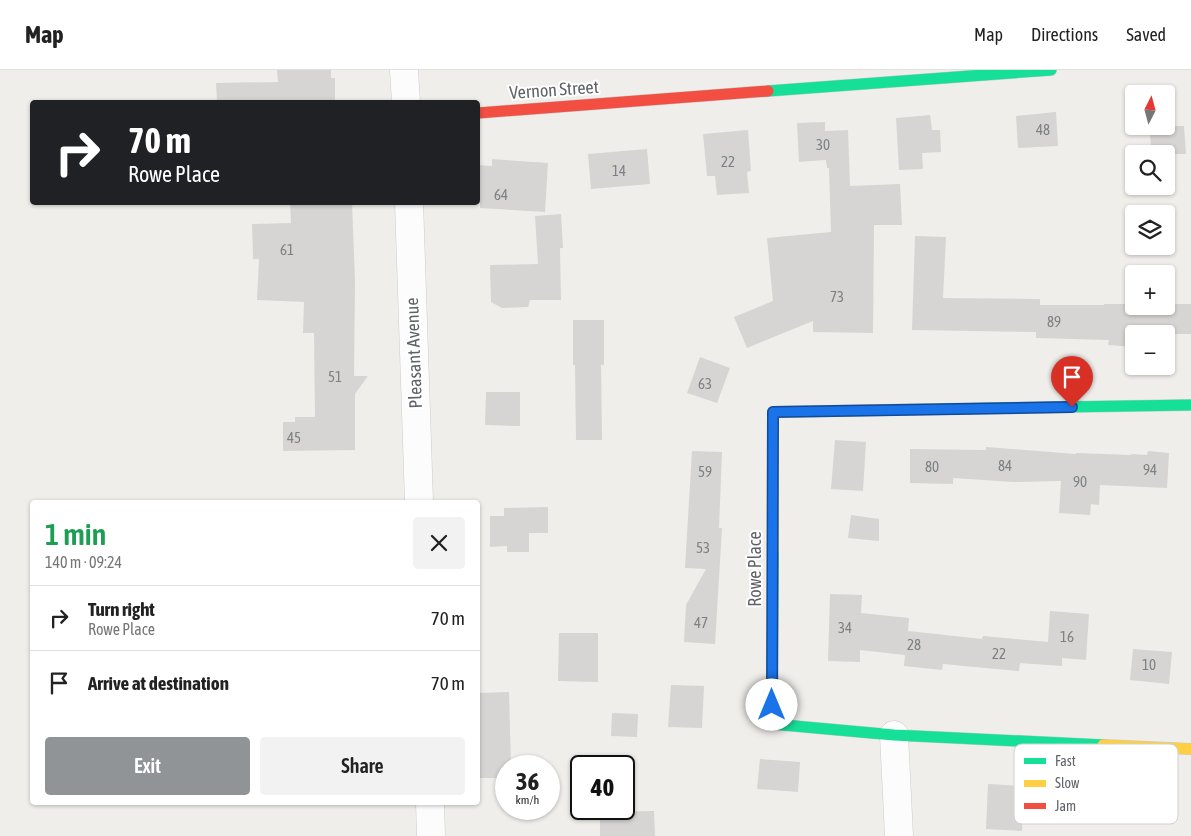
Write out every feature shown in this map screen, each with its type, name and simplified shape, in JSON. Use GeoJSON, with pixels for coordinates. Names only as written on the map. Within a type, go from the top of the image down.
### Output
{"type":"FeatureCollection","features":[{"type":"Feature","properties":{"kind":"street"},"geometry":{"type":"LineString","coordinates":[[404,70],[406,100]]}},
{"type":"Feature","properties":{"kind":"street","name":"Vernon Street"},"geometry":{"type":"LineString","coordinates":[[480,113],[1051,70]]}},
{"type":"Feature","properties":{"kind":"street","name":"Pleasant Avenue"},"geometry":{"type":"LineString","coordinates":[[409,205],[419,500]]}},
{"type":"Feature","properties":{"kind":"street","name":"Rowe Place"},"geometry":{"type":"LineString","coordinates":[[1085,744],[894,735],[772,724],[773,412],[1191,405]]}},
{"type":"Feature","properties":{"kind":"street"},"geometry":{"type":"LineString","coordinates":[[894,735],[899,836]]}},
{"type":"Feature","properties":{"kind":"street","name":"Rowe Place"},"geometry":{"type":"LineString","coordinates":[[1178,748],[1191,749]]}},
{"type":"Feature","properties":{"kind":"street"},"geometry":{"type":"LineString","coordinates":[[430,805],[431,836]]}},
{"type":"Feature","properties":{"kind":"building"},"geometry":{"type":"Polygon","coordinates":[[[277,70],[331,70],[331,78],[335,78],[335,100],[217,100],[216,83],[278,82],[277,70]]]}},
{"type":"Feature","properties":{"kind":"building"},"geometry":{"type":"Polygon","coordinates":[[[1056,112],[1058,146],[1018,148],[1016,116],[1056,112]]]}},
{"type":"Feature","properties":{"kind":"building"},"geometry":{"type":"Polygon","coordinates":[[[930,115],[932,130],[940,130],[941,152],[922,153],[923,169],[899,170],[896,118],[930,115]]]}},
{"type":"Feature","properties":{"kind":"building"},"geometry":{"type":"Polygon","coordinates":[[[825,122],[825,131],[848,130],[850,186],[900,184],[902,225],[874,225],[873,333],[813,332],[813,321],[747,348],[734,317],[773,301],[767,238],[831,232],[829,168],[827,168],[826,160],[799,162],[797,123],[825,122]]]}},
{"type":"Feature","properties":{"kind":"building"},"geometry":{"type":"Polygon","coordinates":[[[1175,126],[1184,126],[1186,154],[1175,154],[1175,145],[1151,145],[1150,135],[1175,135],[1175,126]]]}},
{"type":"Feature","properties":{"kind":"building"},"geometry":{"type":"Polygon","coordinates":[[[748,130],[751,171],[747,172],[749,193],[717,195],[715,176],[707,176],[703,134],[748,130]]]}},
{"type":"Feature","properties":{"kind":"building"},"geometry":{"type":"Polygon","coordinates":[[[647,149],[650,184],[591,189],[588,154],[647,149]]]}},
{"type":"Feature","properties":{"kind":"building"},"geometry":{"type":"Polygon","coordinates":[[[492,159],[548,163],[545,212],[480,208],[480,165],[492,166],[492,159]]]}},
{"type":"Feature","properties":{"kind":"building"},"geometry":{"type":"Polygon","coordinates":[[[290,205],[352,205],[355,281],[354,376],[368,376],[355,394],[355,450],[283,451],[283,422],[295,422],[295,417],[315,417],[314,333],[303,333],[304,302],[257,300],[259,259],[253,259],[252,224],[291,223],[290,205]]]}},
{"type":"Feature","properties":{"kind":"building"},"geometry":{"type":"Polygon","coordinates":[[[561,214],[563,248],[560,248],[561,300],[530,300],[528,307],[502,308],[491,302],[490,265],[538,264],[535,216],[561,214]]]}},
{"type":"Feature","properties":{"kind":"building"},"geometry":{"type":"Polygon","coordinates":[[[915,236],[946,237],[943,298],[1040,299],[1040,305],[1125,304],[1125,315],[1175,315],[1175,304],[1191,304],[1191,334],[1175,334],[1175,325],[1125,325],[1125,346],[1108,345],[1109,340],[1036,338],[1036,332],[912,330],[915,236]]]}},
{"type":"Feature","properties":{"kind":"building"},"geometry":{"type":"Polygon","coordinates":[[[573,320],[604,320],[604,365],[601,365],[602,440],[576,440],[573,320]]]}},
{"type":"Feature","properties":{"kind":"building"},"geometry":{"type":"Polygon","coordinates":[[[700,357],[730,368],[717,403],[687,393],[700,357]]]}},
{"type":"Feature","properties":{"kind":"building"},"geometry":{"type":"Polygon","coordinates":[[[486,392],[520,392],[520,426],[485,425],[486,392]]]}},
{"type":"Feature","properties":{"kind":"building"},"geometry":{"type":"Polygon","coordinates":[[[835,440],[866,442],[863,491],[831,489],[835,440]]]}},
{"type":"Feature","properties":{"kind":"building"},"geometry":{"type":"Polygon","coordinates":[[[986,447],[1076,454],[1147,455],[1148,451],[1169,453],[1167,488],[1100,485],[1099,505],[1091,504],[1090,515],[1059,513],[1061,481],[1013,482],[953,478],[953,484],[910,483],[910,449],[986,450],[986,447]]]}},
{"type":"Feature","properties":{"kind":"building"},"geometry":{"type":"Polygon","coordinates":[[[692,451],[722,452],[719,528],[722,528],[715,644],[684,642],[686,605],[706,569],[685,568],[692,451]]]}},
{"type":"Feature","properties":{"kind":"building"},"geometry":{"type":"Polygon","coordinates":[[[548,507],[548,533],[529,533],[529,552],[507,552],[507,546],[490,547],[490,516],[504,516],[504,508],[548,507]]]}},
{"type":"Feature","properties":{"kind":"building"},"geometry":{"type":"Polygon","coordinates":[[[851,515],[879,519],[879,541],[848,538],[851,515]]]}},
{"type":"Feature","properties":{"kind":"building"},"geometry":{"type":"Polygon","coordinates":[[[830,594],[862,595],[861,613],[909,618],[908,631],[982,639],[983,636],[1048,642],[1050,611],[1089,614],[1086,660],[1062,658],[1062,666],[1020,663],[1019,671],[943,664],[942,670],[904,666],[905,655],[860,650],[860,662],[828,661],[830,594]]]}},
{"type":"Feature","properties":{"kind":"building"},"geometry":{"type":"Polygon","coordinates":[[[559,633],[598,633],[598,682],[558,681],[559,633]]]}},
{"type":"Feature","properties":{"kind":"building"},"geometry":{"type":"Polygon","coordinates":[[[1133,649],[1172,652],[1169,684],[1130,680],[1133,649]]]}},
{"type":"Feature","properties":{"kind":"building"},"geometry":{"type":"Polygon","coordinates":[[[671,685],[704,686],[702,728],[668,727],[671,685]]]}},
{"type":"Feature","properties":{"kind":"building"},"geometry":{"type":"Polygon","coordinates":[[[509,692],[511,755],[495,755],[495,778],[480,778],[480,693],[509,692]]]}},
{"type":"Feature","properties":{"kind":"building"},"geometry":{"type":"Polygon","coordinates":[[[612,713],[638,714],[637,737],[611,736],[612,713]]]}},
{"type":"Feature","properties":{"kind":"building"},"geometry":{"type":"Polygon","coordinates":[[[760,759],[800,762],[798,792],[757,789],[760,759]]]}},
{"type":"Feature","properties":{"kind":"building"},"geometry":{"type":"Polygon","coordinates":[[[988,784],[1014,785],[1014,824],[1022,824],[1022,831],[986,829],[988,784]]]}},
{"type":"Feature","properties":{"kind":"building"},"geometry":{"type":"Polygon","coordinates":[[[635,811],[654,811],[655,836],[600,836],[600,820],[635,820],[635,811]]]}},
{"type":"Feature","properties":{"kind":"traffic: fast"},"geometry":{"type":"LineString","coordinates":[[768,91],[1051,70]]}},
{"type":"Feature","properties":{"kind":"traffic: fast"},"geometry":{"type":"LineString","coordinates":[[942,409],[1191,405]]}},
{"type":"Feature","properties":{"kind":"traffic: fast"},"geometry":{"type":"LineString","coordinates":[[773,552],[772,724],[894,735],[1082,744]]}},
{"type":"Feature","properties":{"kind":"traffic: slow"},"geometry":{"type":"LineString","coordinates":[[773,552],[773,412],[942,409]]}},
{"type":"Feature","properties":{"kind":"traffic: slow"},"geometry":{"type":"LineString","coordinates":[[1178,748],[1191,749]]}},
{"type":"Feature","properties":{"kind":"traffic: jam"},"geometry":{"type":"LineString","coordinates":[[480,113],[768,91]]}},
{"type":"Feature","properties":{"kind":"route"},"geometry":{"type":"LineString","coordinates":[[772,705],[773,412],[1072,407]]}}]}
